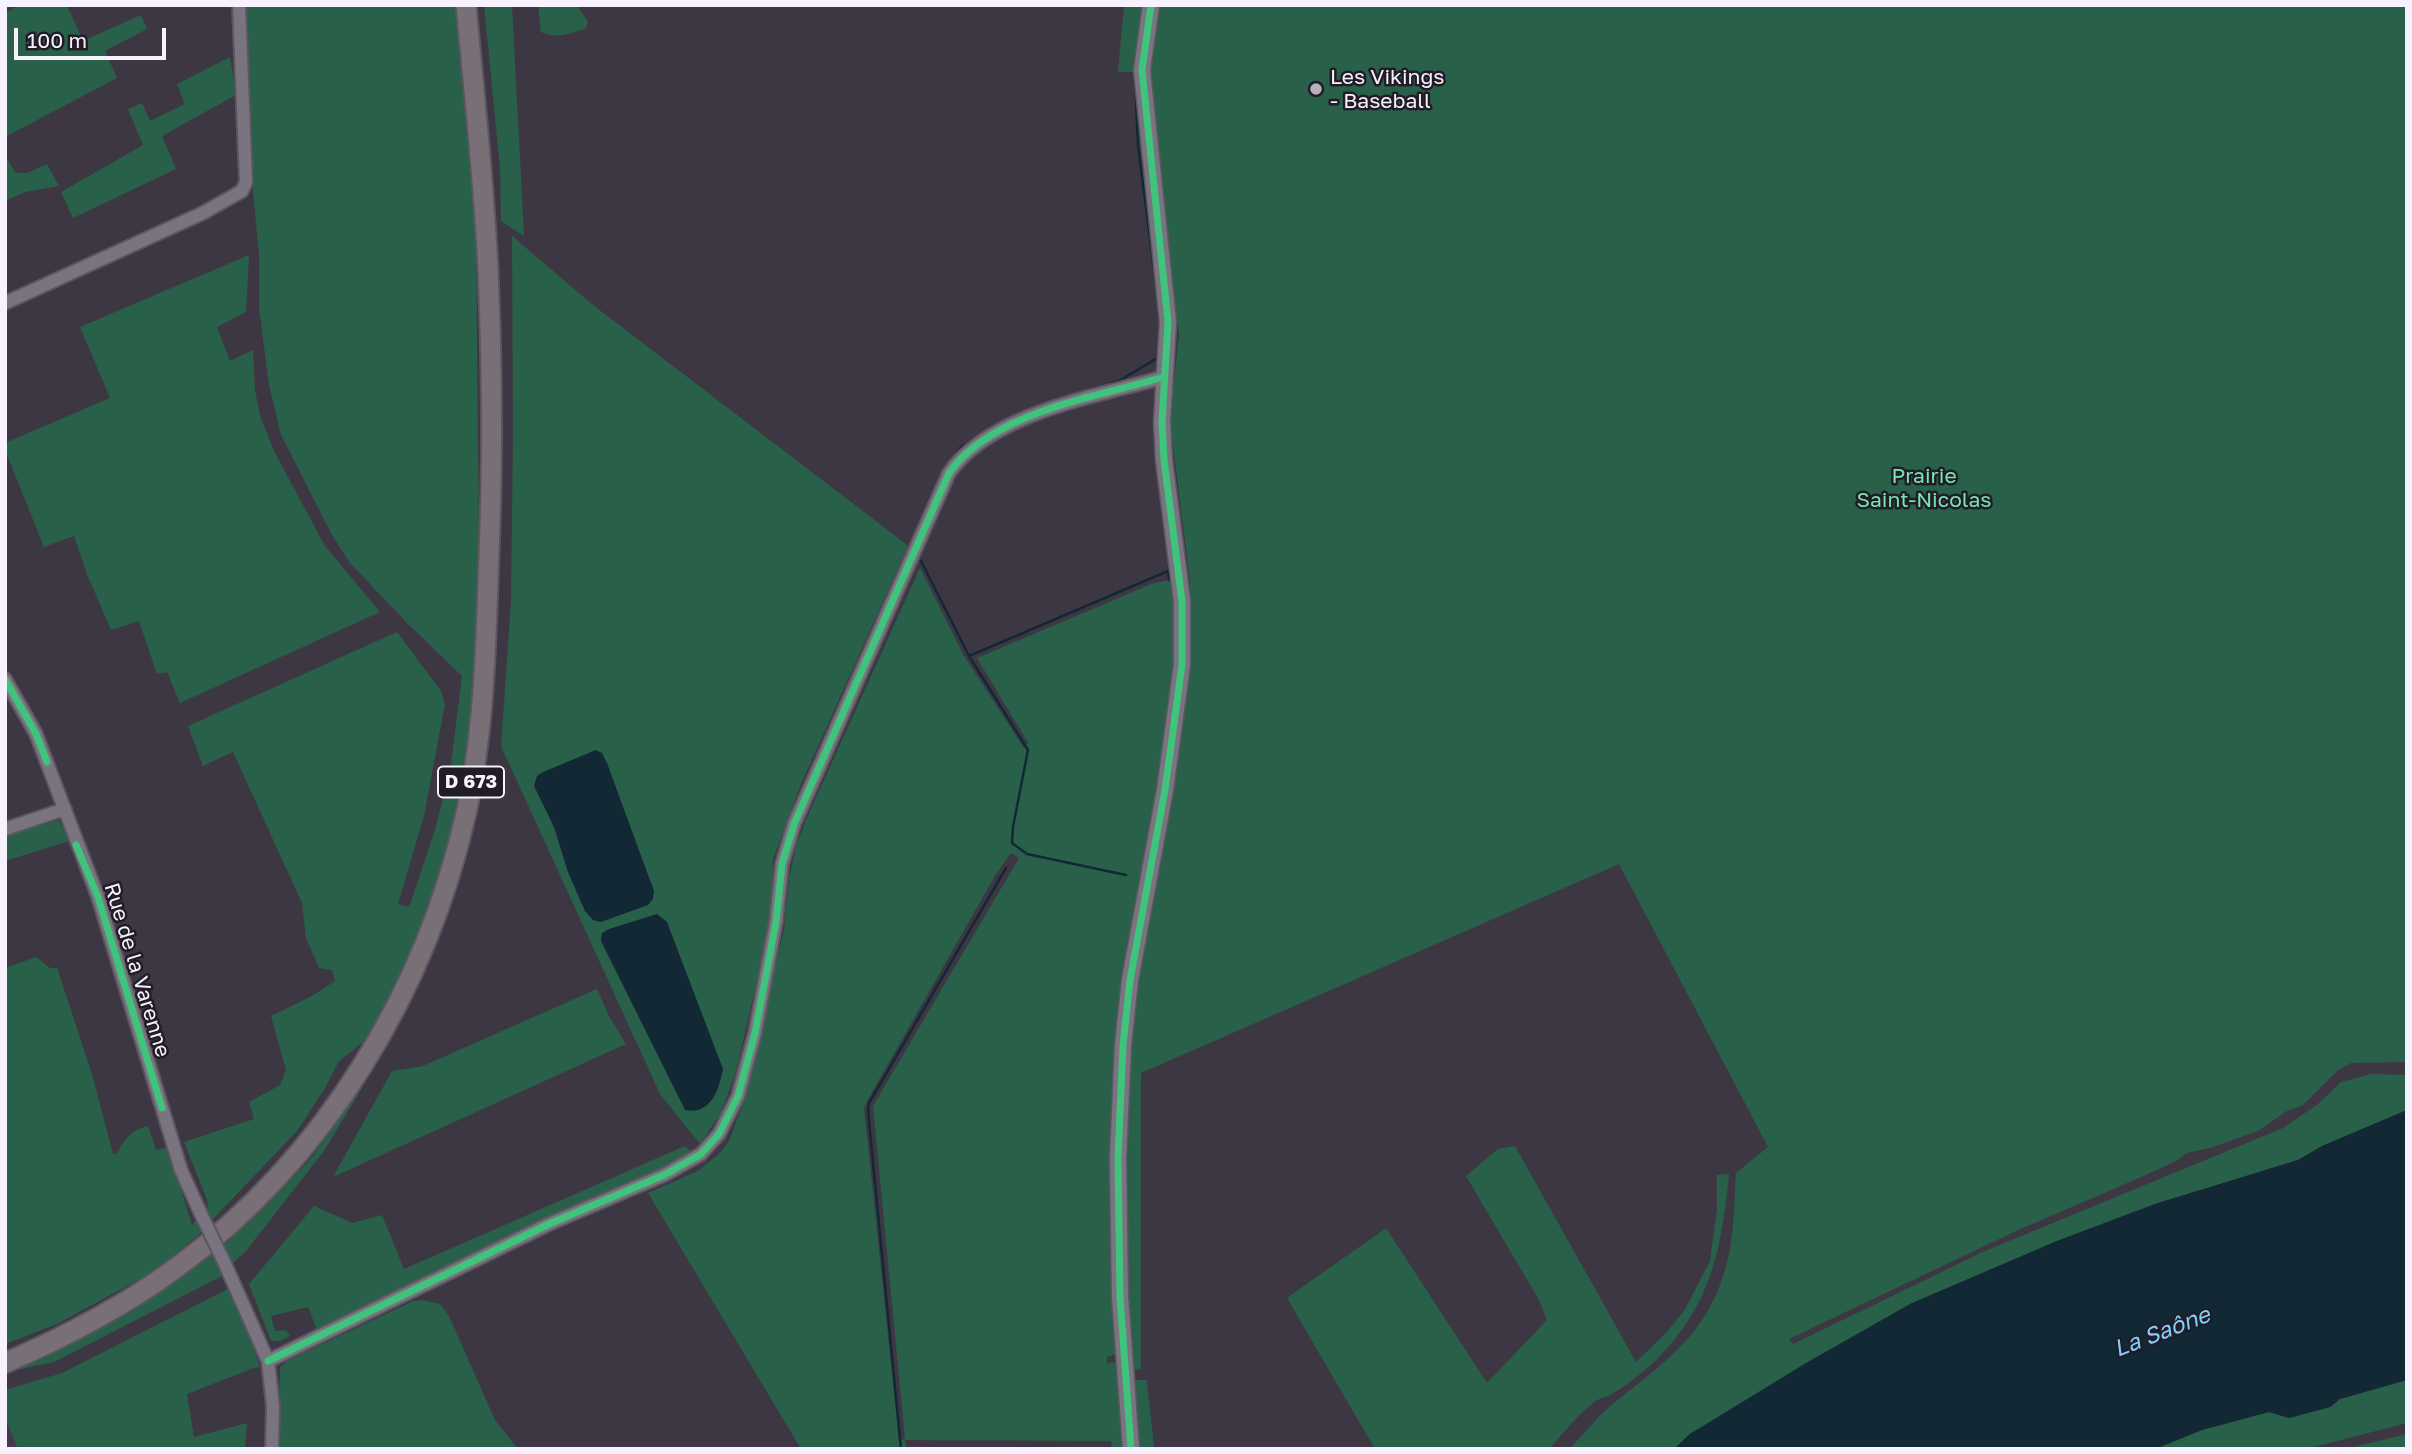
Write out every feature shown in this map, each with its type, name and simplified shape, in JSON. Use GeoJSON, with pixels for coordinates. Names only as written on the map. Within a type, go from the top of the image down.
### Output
{"type":"FeatureCollection","features":[{"type":"Feature","properties":{"kind":"main road","name":"D 673"},"geometry":{"type":"LineString","coordinates":[[5,1363],[54,1342],[107,1313],[176,1268],[245,1210],[293,1158],[341,1098],[388,1026],[413,975],[447,885],[467,807],[477,744],[485,653],[492,464],[488,269],[466,5]]}},
{"type":"Feature","properties":{"kind":"street"},"geometry":{"type":"LineString","coordinates":[[5,303],[202,214],[242,191],[246,182],[239,5]]}},
{"type":"Feature","properties":{"kind":"street"},"geometry":{"type":"LineString","coordinates":[[1131,1449],[1120,1296],[1118,1158],[1123,1045],[1130,980],[1165,790],[1182,665],[1182,601],[1163,448],[1168,322],[1142,70],[1151,5]]}},
{"type":"Feature","properties":{"kind":"street"},"geometry":{"type":"LineString","coordinates":[[272,1449],[273,1406],[268,1361],[549,1224],[664,1175],[701,1154],[719,1134],[738,1096],[755,1033],[776,922],[782,864],[794,824],[949,472],[975,445],[1047,409],[1164,377]]}},
{"type":"Feature","properties":{"kind":"street","name":"Rue de la Varenne"},"geometry":{"type":"LineString","coordinates":[[5,679],[36,734],[98,897],[181,1170],[268,1361]]}},
{"type":"Feature","properties":{"kind":"street"},"geometry":{"type":"LineString","coordinates":[[5,829],[65,809]]}},
{"type":"Feature","properties":{"kind":"shaded area"},"geometry":{"type":"Polygon","coordinates":[[[8,1424],[18,1449],[5,1449],[5,1425],[8,1424]]]}},
{"type":"Feature","properties":{"kind":"green space"},"geometry":{"type":"Polygon","coordinates":[[[20,5],[67,5],[83,41],[141,15],[147,29],[105,51],[117,78],[5,137],[5,13],[20,5]]]}},
{"type":"Feature","properties":{"kind":"green space"},"geometry":{"type":"Polygon","coordinates":[[[242,5],[455,5],[476,234],[479,548],[475,667],[464,783],[438,885],[417,942],[379,1020],[362,1043],[339,1061],[297,1131],[196,1237],[153,1272],[57,1324],[5,1344],[5,968],[36,957],[50,968],[57,968],[92,1074],[113,1154],[117,1153],[133,1132],[148,1126],[156,1150],[168,1147],[192,1225],[208,1208],[184,1142],[254,1119],[249,1102],[280,1085],[286,1070],[271,1016],[312,996],[335,981],[332,970],[319,968],[306,938],[302,903],[233,752],[203,766],[188,726],[397,632],[441,691],[445,704],[424,816],[398,904],[409,907],[434,833],[450,772],[462,676],[350,563],[332,535],[281,435],[269,385],[259,307],[259,254],[242,5]]]}},
{"type":"Feature","properties":{"kind":"green space"},"geometry":{"type":"Polygon","coordinates":[[[484,5],[512,5],[524,236],[501,221],[500,168],[484,5]]]}},
{"type":"Feature","properties":{"kind":"green space"},"geometry":{"type":"Polygon","coordinates":[[[538,5],[577,5],[588,22],[586,28],[569,34],[541,32],[538,5]]]}},
{"type":"Feature","properties":{"kind":"green space"},"geometry":{"type":"Polygon","coordinates":[[[1124,5],[1142,5],[1133,72],[1118,72],[1124,5]]]}},
{"type":"Feature","properties":{"kind":"green space","name":"Prairie Saint-Nicolas"},"geometry":{"type":"Polygon","coordinates":[[[1157,5],[2407,5],[2407,1062],[2351,1063],[2338,1070],[2303,1105],[2287,1111],[2258,1131],[2187,1153],[2146,1175],[2016,1231],[1789,1339],[1793,1344],[1985,1251],[2283,1128],[2318,1104],[2341,1082],[2372,1074],[2407,1075],[2407,1110],[2322,1146],[2298,1160],[2155,1204],[2057,1241],[1910,1304],[1690,1434],[1674,1449],[1569,1449],[1608,1408],[1676,1352],[1701,1322],[1725,1272],[1732,1230],[1736,1173],[1768,1147],[1619,864],[1141,1073],[1141,1369],[1133,1370],[1127,1265],[1128,1043],[1136,979],[1188,667],[1191,624],[1190,582],[1170,420],[1179,334],[1154,130],[1150,56],[1157,5]]]}},
{"type":"Feature","properties":{"kind":"green space"},"geometry":{"type":"Polygon","coordinates":[[[230,57],[236,95],[162,136],[176,169],[73,218],[61,192],[143,145],[128,109],[142,103],[150,121],[185,104],[177,84],[230,57]]]}},
{"type":"Feature","properties":{"kind":"green space"},"geometry":{"type":"Polygon","coordinates":[[[5,156],[16,173],[27,173],[47,164],[59,186],[25,192],[5,201],[5,156]]]}},
{"type":"Feature","properties":{"kind":"green space"},"geometry":{"type":"Polygon","coordinates":[[[512,236],[593,305],[906,544],[907,548],[801,784],[773,859],[767,936],[736,1072],[721,1113],[700,1144],[660,1094],[501,746],[511,601],[512,236]],[[596,750],[537,776],[568,872],[585,911],[596,750]]]}},
{"type":"Feature","properties":{"kind":"green space"},"geometry":{"type":"Polygon","coordinates":[[[249,255],[246,312],[217,327],[230,361],[253,350],[255,390],[260,416],[275,453],[325,546],[380,612],[180,703],[167,672],[157,674],[139,621],[111,630],[74,536],[44,547],[5,450],[5,443],[110,398],[80,327],[249,255]]]}},
{"type":"Feature","properties":{"kind":"green space"},"geometry":{"type":"Polygon","coordinates":[[[920,568],[964,656],[1024,748],[1025,744],[1029,744],[977,658],[1154,583],[1169,580],[1175,588],[1176,663],[1162,776],[1127,970],[1117,1354],[1107,1357],[1107,1364],[1112,1362],[1117,1365],[1123,1449],[1112,1449],[1111,1441],[905,1440],[906,1449],[801,1449],[648,1193],[698,1171],[720,1153],[729,1141],[744,1101],[784,930],[789,879],[796,845],[920,568]],[[1011,853],[996,874],[864,1108],[899,1440],[905,1439],[873,1106],[1019,858],[1011,853]]]}},
{"type":"Feature","properties":{"kind":"green space"},"geometry":{"type":"Polygon","coordinates":[[[59,820],[69,841],[5,861],[5,836],[59,820]]]}},
{"type":"Feature","properties":{"kind":"green space"},"geometry":{"type":"Polygon","coordinates":[[[597,989],[626,1044],[333,1177],[392,1071],[423,1066],[597,989]]]}},
{"type":"Feature","properties":{"kind":"green space"},"geometry":{"type":"Polygon","coordinates":[[[365,1083],[324,1151],[246,1251],[232,1264],[224,1245],[268,1204],[312,1157],[365,1083]]]}},
{"type":"Feature","properties":{"kind":"green space"},"geometry":{"type":"Polygon","coordinates":[[[685,1146],[692,1152],[662,1169],[515,1234],[317,1330],[308,1307],[271,1316],[275,1331],[286,1330],[290,1336],[280,1341],[271,1341],[249,1284],[314,1206],[352,1223],[382,1215],[404,1269],[685,1146]]]}},
{"type":"Feature","properties":{"kind":"green space"},"geometry":{"type":"Polygon","coordinates":[[[1515,1146],[1636,1362],[1684,1311],[1710,1261],[1717,1209],[1717,1175],[1729,1174],[1717,1251],[1701,1297],[1675,1340],[1656,1360],[1626,1384],[1588,1407],[1549,1449],[1375,1449],[1287,1298],[1386,1228],[1487,1383],[1547,1320],[1539,1300],[1466,1176],[1498,1149],[1515,1146]]]}},
{"type":"Feature","properties":{"kind":"green space"},"geometry":{"type":"Polygon","coordinates":[[[212,1253],[222,1276],[54,1362],[16,1370],[118,1318],[212,1253]]]}},
{"type":"Feature","properties":{"kind":"green space"},"geometry":{"type":"Polygon","coordinates":[[[228,1289],[249,1329],[260,1369],[256,1367],[187,1394],[194,1437],[247,1423],[245,1449],[18,1449],[8,1425],[5,1425],[5,1390],[62,1373],[228,1289]]]}},
{"type":"Feature","properties":{"kind":"green space"},"geometry":{"type":"Polygon","coordinates":[[[413,1301],[440,1304],[449,1316],[495,1420],[518,1449],[278,1449],[280,1367],[287,1361],[413,1301]]]}},
{"type":"Feature","properties":{"kind":"green space"},"geometry":{"type":"Polygon","coordinates":[[[1133,1380],[1147,1380],[1154,1449],[1137,1449],[1133,1380]]]}},
{"type":"Feature","properties":{"kind":"green space"},"geometry":{"type":"Polygon","coordinates":[[[2407,1380],[2407,1423],[2306,1449],[2155,1449],[2202,1430],[2269,1412],[2289,1418],[2330,1407],[2340,1399],[2407,1380]]]}},
{"type":"Feature","properties":{"kind":"green space"},"geometry":{"type":"Polygon","coordinates":[[[2407,1434],[2407,1449],[2345,1449],[2407,1434]]]}},
{"type":"Feature","properties":{"kind":"water"},"geometry":{"type":"Polygon","coordinates":[[[596,750],[602,753],[607,763],[654,891],[653,899],[648,905],[601,922],[593,920],[585,911],[568,872],[555,829],[534,786],[537,776],[543,772],[596,750]]]}},
{"type":"Feature","properties":{"kind":"water"},"geometry":{"type":"Polygon","coordinates":[[[657,914],[667,922],[723,1069],[712,1099],[701,1109],[694,1111],[685,1110],[601,941],[602,933],[609,929],[657,914]]]}},
{"type":"Feature","properties":{"kind":"water","name":"La Saône"},"geometry":{"type":"Polygon","coordinates":[[[2407,1110],[2407,1380],[2340,1399],[2330,1407],[2289,1418],[2269,1412],[2202,1430],[2155,1449],[1674,1449],[1690,1434],[1806,1363],[1910,1304],[2057,1241],[2155,1204],[2298,1160],[2322,1146],[2407,1110]]]}},
{"type":"Feature","properties":{"kind":"waterway"},"geometry":{"type":"LineString","coordinates":[[1135,80],[1138,145],[1156,285]]}},
{"type":"Feature","properties":{"kind":"waterway"},"geometry":{"type":"LineString","coordinates":[[1046,404],[1119,381],[1159,357]]}},
{"type":"Feature","properties":{"kind":"waterway"},"geometry":{"type":"LineString","coordinates":[[946,469],[961,447],[980,436]]}},
{"type":"Feature","properties":{"kind":"waterway"},"geometry":{"type":"LineString","coordinates":[[921,561],[969,656],[1028,750],[1012,843],[1027,854],[1126,875]]}},
{"type":"Feature","properties":{"kind":"waterway"},"geometry":{"type":"LineString","coordinates":[[969,656],[1168,571],[1169,580]]}},
{"type":"Feature","properties":{"kind":"waterway"},"geometry":{"type":"LineString","coordinates":[[798,800],[832,723]]}},
{"type":"Feature","properties":{"kind":"waterway"},"geometry":{"type":"LineString","coordinates":[[901,1449],[869,1103],[1006,868]]}},
{"type":"Feature","properties":{"kind":"cycle path"},"geometry":{"type":"LineString","coordinates":[[1131,1449],[1120,1296],[1118,1158],[1123,1045],[1130,980],[1165,790],[1182,665],[1182,601],[1164,460],[1162,422],[1168,322],[1142,70],[1151,5]]}},
{"type":"Feature","properties":{"kind":"cycle path"},"geometry":{"type":"LineString","coordinates":[[268,1361],[549,1224],[664,1175],[701,1154],[719,1134],[738,1096],[755,1033],[776,922],[782,864],[794,824],[949,473],[968,452],[991,435],[1018,421],[1077,400],[1164,377]]}},
{"type":"Feature","properties":{"kind":"cycle path"},"geometry":{"type":"LineString","coordinates":[[5,679],[36,734],[47,762]]}},
{"type":"Feature","properties":{"kind":"cycle path"},"geometry":{"type":"LineString","coordinates":[[76,845],[98,897],[162,1108]]}},
{"type":"Feature","properties":{"kind":"place","name":"Les Vikings - Baseball"},"geometry":{"type":"Point","coordinates":[1316,89]}}]}
